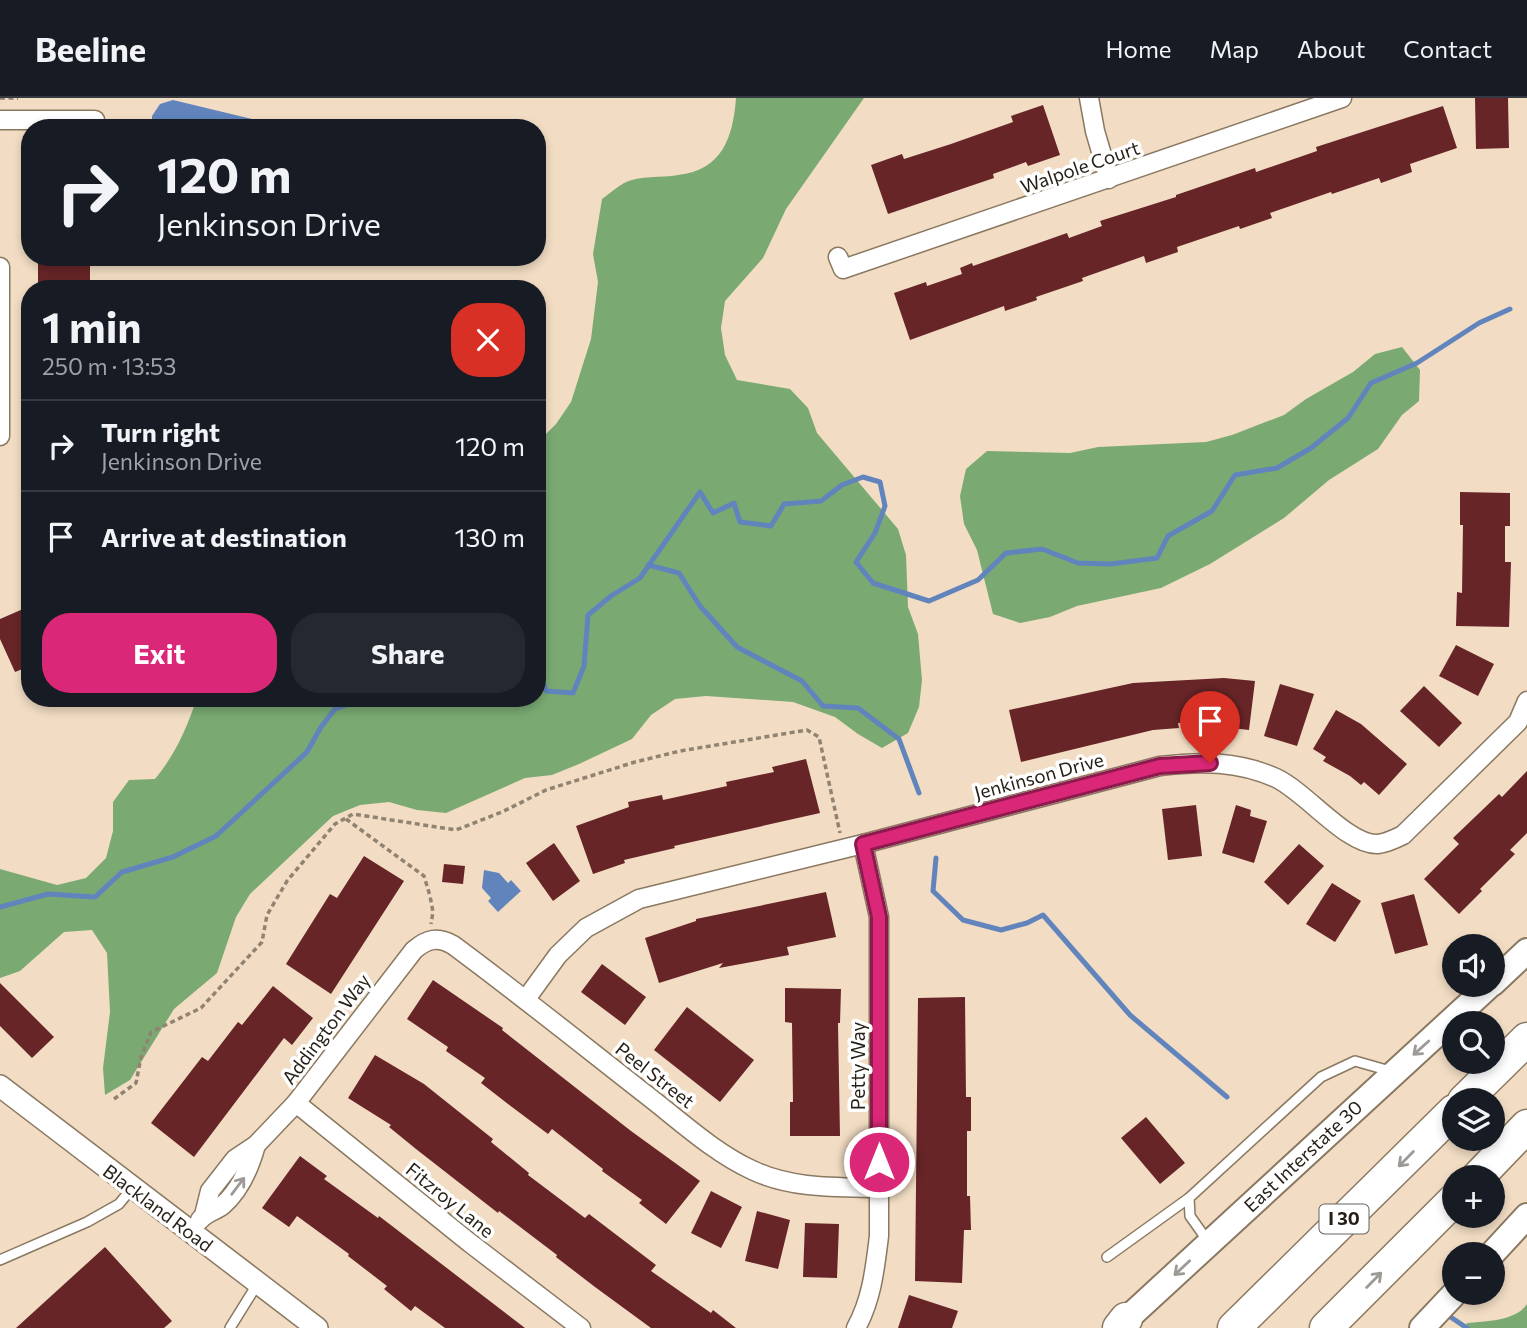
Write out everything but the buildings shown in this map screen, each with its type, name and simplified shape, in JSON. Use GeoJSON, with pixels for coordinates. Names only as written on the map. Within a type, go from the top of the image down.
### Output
{"type":"FeatureCollection","features":[{"type":"Feature","properties":{"kind":"highway"},"geometry":{"type":"LineString","coordinates":[[1477,1088],[1527,1039]]}},
{"type":"Feature","properties":{"kind":"highway","name":"I 30"},"geometry":{"type":"LineString","coordinates":[[1234,1328],[1442,1123]]}},
{"type":"Feature","properties":{"kind":"highway"},"geometry":{"type":"LineString","coordinates":[[1489,1165],[1527,1126]]}},
{"type":"Feature","properties":{"kind":"highway"},"geometry":{"type":"LineString","coordinates":[[1326,1328],[1442,1212]]}},
{"type":"Feature","properties":{"kind":"main road","name":"East Interstate 30"},"geometry":{"type":"LineString","coordinates":[[1505,971],[1527,951]]}},
{"type":"Feature","properties":{"kind":"main road","name":"East Interstate 30"},"geometry":{"type":"LineString","coordinates":[[1121,1325],[1477,997]]}},
{"type":"Feature","properties":{"kind":"main road"},"geometry":{"type":"LineString","coordinates":[[1503,1242],[1527,1216]]}},
{"type":"Feature","properties":{"kind":"main road"},"geometry":{"type":"LineString","coordinates":[[1422,1328],[1444,1305]]}},
{"type":"Feature","properties":{"kind":"street"},"geometry":{"type":"LineString","coordinates":[[1089,98],[1109,179]]}},
{"type":"Feature","properties":{"kind":"street","name":"Walpole Court"},"geometry":{"type":"LineString","coordinates":[[838,257],[843,270],[1334,99]]}},
{"type":"Feature","properties":{"kind":"street"},"geometry":{"type":"LineString","coordinates":[[0,120],[21,120]]}},
{"type":"Feature","properties":{"kind":"street"},"geometry":{"type":"LineString","coordinates":[[0,267],[0,436]]}},
{"type":"Feature","properties":{"kind":"street","name":"Jenkinson Drive"},"geometry":{"type":"LineString","coordinates":[[526,999],[558,955],[586,928],[639,899],[863,844],[1160,766],[1194,762],[1226,763],[1265,774],[1302,794],[1355,838],[1376,844],[1391,841],[1403,835],[1518,722],[1527,701]]}},
{"type":"Feature","properties":{"kind":"street","name":"Petty Way"},"geometry":{"type":"LineString","coordinates":[[856,1328],[874,1278],[879,1236],[879,917],[863,844]]}},
{"type":"Feature","properties":{"kind":"street","name":"Peel Street"},"geometry":{"type":"LineString","coordinates":[[429,940],[446,941],[453,945],[674,1116],[753,1171],[809,1186],[879,1188]]}},
{"type":"Feature","properties":{"kind":"street","name":"Addington Way"},"geometry":{"type":"LineString","coordinates":[[190,1232],[204,1215],[210,1191],[235,1159],[256,1145],[296,1103],[403,962],[429,940]]}},
{"type":"Feature","properties":{"kind":"street","name":"Blackland Road"},"geometry":{"type":"LineString","coordinates":[[0,1086],[317,1328]]}},
{"type":"Feature","properties":{"kind":"street","name":"Fitzroy Lane"},"geometry":{"type":"LineString","coordinates":[[296,1103],[470,1244],[581,1328]]}},
{"type":"Feature","properties":{"kind":"lane"},"geometry":{"type":"LineString","coordinates":[[1107,1257],[1189,1198],[1321,1077],[1355,1061],[1395,1072]]}},
{"type":"Feature","properties":{"kind":"lane"},"geometry":{"type":"LineString","coordinates":[[0,1260],[87,1222],[119,1204],[132,1188]]}},
{"type":"Feature","properties":{"kind":"lane"},"geometry":{"type":"LineString","coordinates":[[1189,1198],[1190,1216],[1210,1243]]}},
{"type":"Feature","properties":{"kind":"lane"},"geometry":{"type":"LineString","coordinates":[[230,1328],[258,1283]]}},
{"type":"Feature","properties":{"kind":"path"},"geometry":{"type":"LineString","coordinates":[[0,98],[18,98]]}},
{"type":"Feature","properties":{"kind":"path"},"geometry":{"type":"LineString","coordinates":[[114,1098],[136,1083],[141,1057],[151,1032],[201,1008],[262,942],[267,915],[287,881],[335,824],[353,814],[456,830],[502,812],[546,790],[635,762],[680,751],[807,730],[819,737],[843,849]]}},
{"type":"Feature","properties":{"kind":"path"},"geometry":{"type":"LineString","coordinates":[[345,819],[424,876],[433,912],[429,940]]}},
{"type":"Feature","properties":{"kind":"green space"},"geometry":{"type":"Polygon","coordinates":[[[736,98],[864,98],[786,209],[763,258],[725,301],[721,328],[725,355],[737,380],[790,389],[808,408],[817,433],[898,529],[906,555],[908,607],[918,634],[922,680],[919,707],[908,733],[882,748],[835,717],[793,702],[706,696],[675,699],[651,715],[632,739],[552,775],[525,778],[446,813],[417,810],[389,802],[360,805],[333,816],[250,894],[236,917],[217,973],[174,1009],[130,1080],[105,1095],[103,1068],[110,1012],[107,953],[92,930],[64,932],[20,971],[0,978],[0,869],[57,885],[86,878],[106,858],[113,831],[113,802],[129,780],[155,779],[180,741],[194,707],[546,707],[546,434],[571,402],[591,339],[598,282],[593,254],[602,199],[630,180],[678,175],[705,166],[722,150],[728,139],[736,98]]]}},
{"type":"Feature","properties":{"kind":"green space"},"geometry":{"type":"Polygon","coordinates":[[[1402,347],[1420,370],[1419,401],[1402,415],[1378,449],[1329,480],[1284,518],[1210,564],[1161,588],[1077,606],[1050,617],[1020,623],[993,614],[977,550],[964,524],[960,496],[966,469],[987,451],[1070,453],[1098,447],[1206,442],[1284,415],[1353,372],[1375,354],[1402,347]]]}},
{"type":"Feature","properties":{"kind":"green space"},"geometry":{"type":"Polygon","coordinates":[[[1527,1304],[1527,1328],[1465,1328],[1467,1323],[1491,1321],[1516,1314],[1527,1304]]]}},
{"type":"Feature","properties":{"kind":"water"},"geometry":{"type":"Polygon","coordinates":[[[173,100],[252,119],[152,119],[160,104],[173,100]]]}},
{"type":"Feature","properties":{"kind":"water"},"geometry":{"type":"Polygon","coordinates":[[[484,870],[499,873],[508,883],[511,880],[521,891],[498,912],[488,901],[491,898],[482,888],[484,870]]]}},
{"type":"Feature","properties":{"kind":"waterway"},"geometry":{"type":"LineString","coordinates":[[546,691],[573,693],[584,666],[588,615],[611,596],[640,578],[700,492],[713,513],[734,503],[740,522],[771,526],[784,504],[821,501],[842,485],[863,477],[880,482],[885,506],[875,533],[856,562],[873,583],[929,601],[978,580],[1006,553],[1042,549],[1078,563],[1111,564],[1157,558],[1168,536],[1212,511],[1235,475],[1277,468],[1311,448],[1348,418],[1371,383],[1417,363],[1479,323],[1510,309]]}},
{"type":"Feature","properties":{"kind":"waterway"},"geometry":{"type":"LineString","coordinates":[[648,565],[679,573],[700,606],[737,647],[802,681],[823,706],[858,708],[899,739],[919,793]]}},
{"type":"Feature","properties":{"kind":"waterway"},"geometry":{"type":"LineString","coordinates":[[0,907],[48,894],[95,897],[122,872],[173,857],[216,836],[307,752],[321,727],[335,709],[341,707]]}},
{"type":"Feature","properties":{"kind":"waterway"},"geometry":{"type":"LineString","coordinates":[[936,858],[933,891],[963,920],[1001,930],[1027,923],[1043,915],[1130,1015],[1227,1097]]}},
{"type":"Feature","properties":{"kind":"waterway"},"geometry":{"type":"LineString","coordinates":[[1449,1316],[1467,1328]]}},
{"type":"Feature","properties":{"kind":"route"},"geometry":{"type":"LineString","coordinates":[[879,1162],[879,917],[863,844],[1160,766],[1210,763]]}}]}
